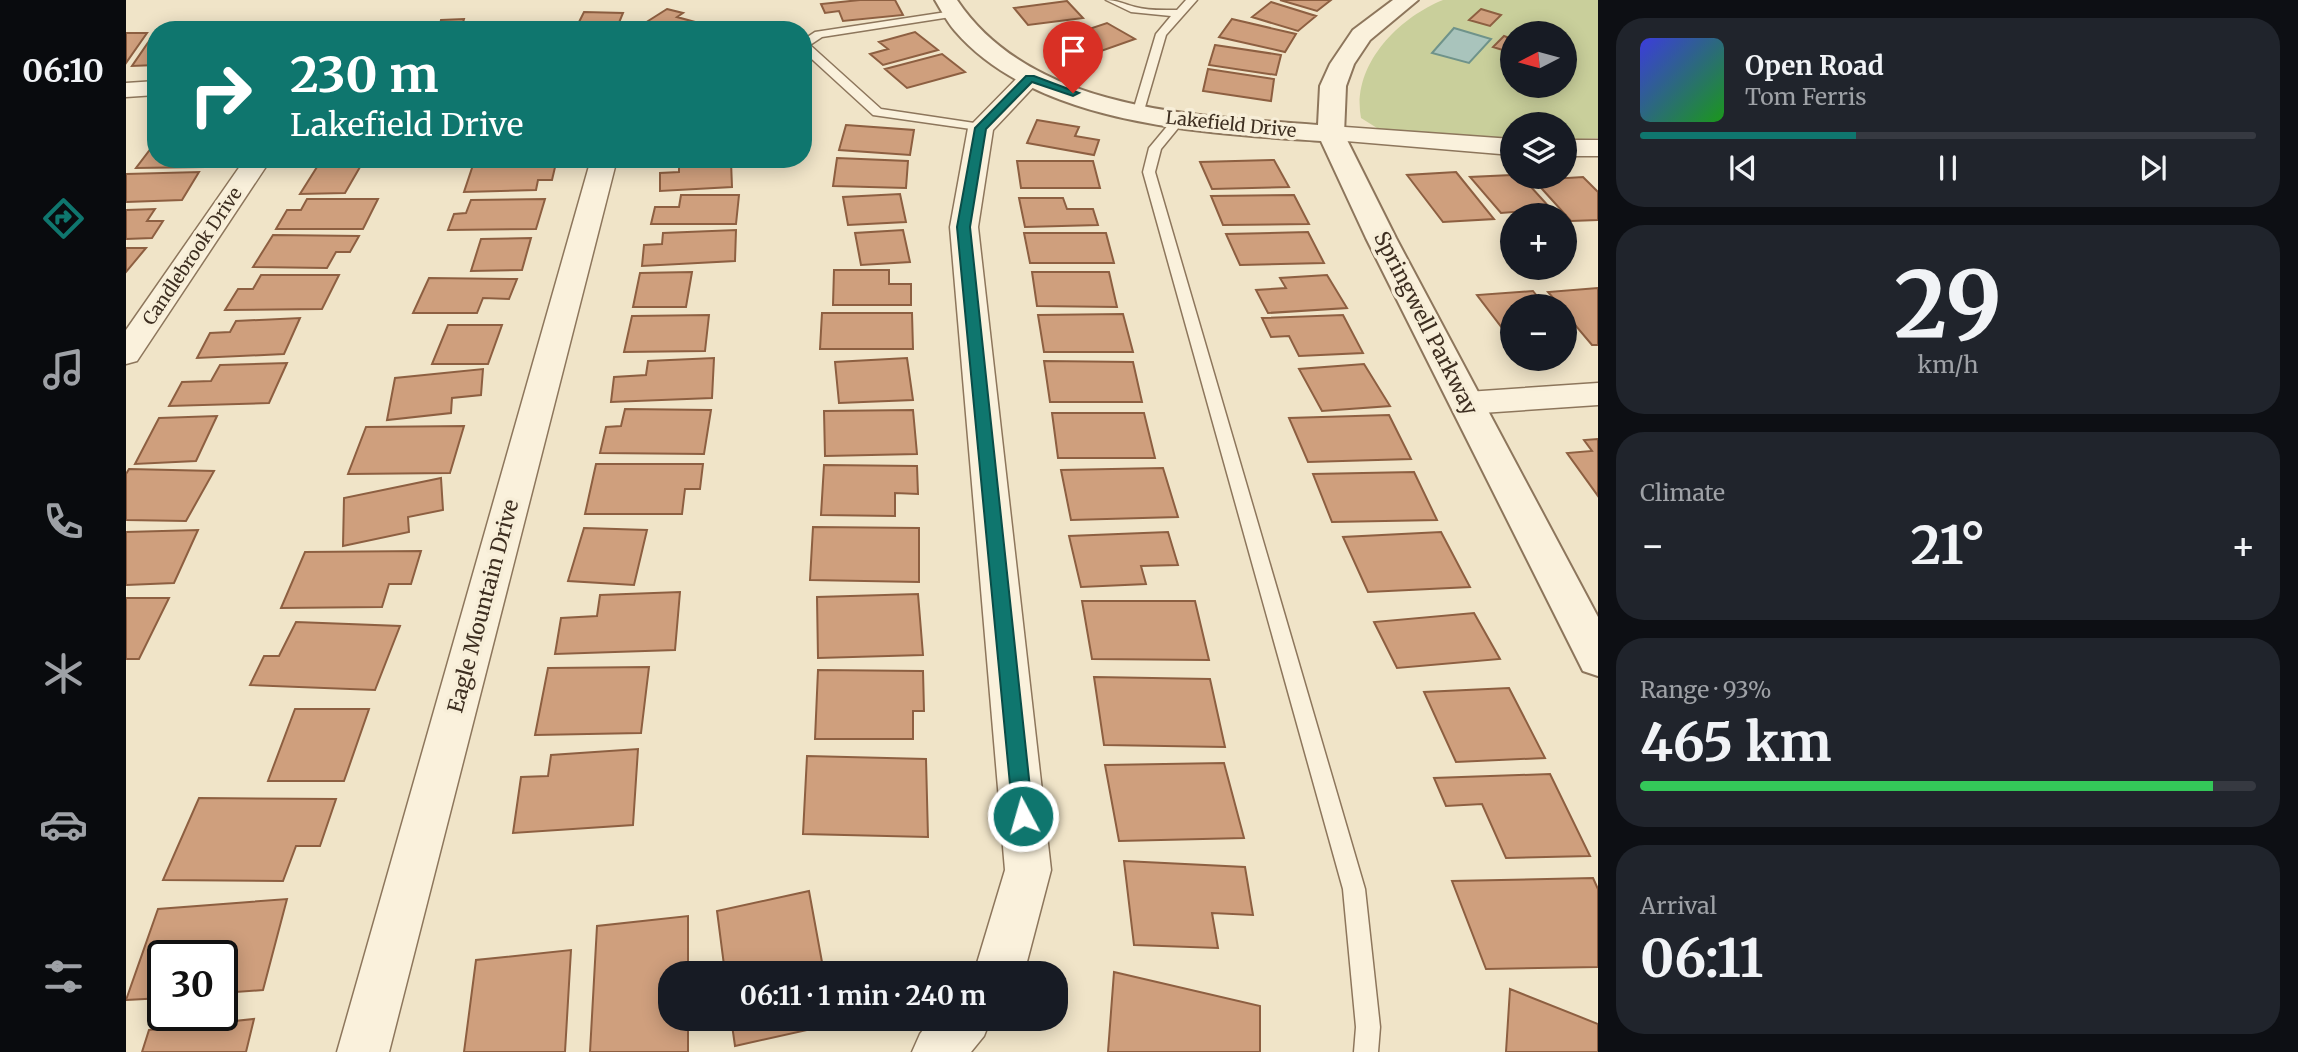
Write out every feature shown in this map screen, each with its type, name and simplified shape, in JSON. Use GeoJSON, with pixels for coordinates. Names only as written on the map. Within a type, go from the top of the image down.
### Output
{"type":"FeatureCollection","features":[{"type":"Feature","properties":{"kind":"street","name":"Springwell Parkway"},"geometry":{"type":"LineString","coordinates":[[1407,0],[1361,35],[1342,64],[1334,86],[1332,134],[1381,238],[1598,658]]}},
{"type":"Feature","properties":{"kind":"street","name":"Lakefield Drive"},"geometry":{"type":"LineString","coordinates":[[949,7],[983,48],[1030,78],[1095,100],[1178,121],[1500,146]]}},
{"type":"Feature","properties":{"kind":"street"},"geometry":{"type":"LineString","coordinates":[[1002,961],[1028,870],[964,227],[981,128],[1030,78]]}},
{"type":"Feature","properties":{"kind":"street"},"geometry":{"type":"LineString","coordinates":[[126,90],[147,89]]}},
{"type":"Feature","properties":{"kind":"street"},"geometry":{"type":"LineString","coordinates":[[1577,148],[1598,148]]}},
{"type":"Feature","properties":{"kind":"street","name":"Candlebrook Drive"},"geometry":{"type":"LineString","coordinates":[[126,354],[252,168]]}},
{"type":"Feature","properties":{"kind":"street","name":"Eagle Mountain Drive"},"geometry":{"type":"LineString","coordinates":[[363,1052],[602,168]]}},
{"type":"Feature","properties":{"kind":"street"},"geometry":{"type":"LineString","coordinates":[[1467,403],[1598,394]]}},
{"type":"Feature","properties":{"kind":"street"},"geometry":{"type":"LineString","coordinates":[[938,1052],[955,1031]]}},
{"type":"Feature","properties":{"kind":"lane"},"geometry":{"type":"LineString","coordinates":[[1111,0],[1137,11],[1178,13]]}},
{"type":"Feature","properties":{"kind":"lane"},"geometry":{"type":"LineString","coordinates":[[1139,111],[1161,34],[1192,0]]}},
{"type":"Feature","properties":{"kind":"lane"},"geometry":{"type":"LineString","coordinates":[[812,39],[819,34],[949,7]]}},
{"type":"Feature","properties":{"kind":"lane"},"geometry":{"type":"LineString","coordinates":[[812,53],[877,111],[981,128]]}},
{"type":"Feature","properties":{"kind":"lane"},"geometry":{"type":"LineString","coordinates":[[1178,121],[1154,148],[1149,172],[1354,889],[1368,1027],[1366,1052]]}},
{"type":"Feature","properties":{"kind":"green space"},"geometry":{"type":"Polygon","coordinates":[[[1443,0],[1598,0],[1598,138],[1577,139],[1577,112],[1500,112],[1500,139],[1395,132],[1377,128],[1361,118],[1363,80],[1371,63],[1381,46],[1410,19],[1443,0]]]}},
{"type":"Feature","properties":{"kind":"water"},"geometry":{"type":"Polygon","coordinates":[[[1454,28],[1491,39],[1469,63],[1432,53],[1454,28]]]}},
{"type":"Feature","properties":{"kind":"building"},"geometry":{"type":"Polygon","coordinates":[[[895,0],[903,15],[843,21],[839,11],[825,13],[821,4],[895,0]]]}},
{"type":"Feature","properties":{"kind":"building"},"geometry":{"type":"Polygon","coordinates":[[[1280,0],[1331,0],[1317,11],[1280,0]]]}},
{"type":"Feature","properties":{"kind":"building"},"geometry":{"type":"Polygon","coordinates":[[[1067,1],[1083,18],[1028,25],[1014,8],[1067,1]]]}},
{"type":"Feature","properties":{"kind":"building"},"geometry":{"type":"Polygon","coordinates":[[[1271,2],[1316,16],[1298,31],[1252,17],[1271,2]]]}},
{"type":"Feature","properties":{"kind":"building"},"geometry":{"type":"Polygon","coordinates":[[[667,9],[683,13],[677,17],[691,21],[648,21],[667,9]]]}},
{"type":"Feature","properties":{"kind":"building"},"geometry":{"type":"Polygon","coordinates":[[[1481,9],[1501,15],[1490,26],[1469,20],[1481,9]]]}},
{"type":"Feature","properties":{"kind":"building"},"geometry":{"type":"Polygon","coordinates":[[[584,12],[623,13],[620,21],[580,21],[584,12]]]}},
{"type":"Feature","properties":{"kind":"building"},"geometry":{"type":"Polygon","coordinates":[[[464,19],[463,21],[441,20],[464,19]]]}},
{"type":"Feature","properties":{"kind":"building"},"geometry":{"type":"Polygon","coordinates":[[[1232,19],[1296,34],[1285,52],[1219,37],[1232,19]]]}},
{"type":"Feature","properties":{"kind":"building"},"geometry":{"type":"Polygon","coordinates":[[[1107,23],[1135,39],[1087,56],[1059,39],[1107,23]]]}},
{"type":"Feature","properties":{"kind":"building"},"geometry":{"type":"Polygon","coordinates":[[[915,32],[938,50],[883,65],[870,54],[888,49],[879,42],[915,32]]]}},
{"type":"Feature","properties":{"kind":"building"},"geometry":{"type":"Polygon","coordinates":[[[126,33],[147,33],[126,63],[126,33]]]}},
{"type":"Feature","properties":{"kind":"building"},"geometry":{"type":"Polygon","coordinates":[[[1500,40],[1500,49],[1493,47],[1500,40]]]}},
{"type":"Feature","properties":{"kind":"building"},"geometry":{"type":"Polygon","coordinates":[[[147,44],[147,65],[132,66],[147,44]]]}},
{"type":"Feature","properties":{"kind":"building"},"geometry":{"type":"Polygon","coordinates":[[[1215,45],[1281,55],[1276,75],[1209,65],[1215,45]]]}},
{"type":"Feature","properties":{"kind":"building"},"geometry":{"type":"Polygon","coordinates":[[[942,54],[965,72],[907,88],[885,69],[942,54]]]}},
{"type":"Feature","properties":{"kind":"building"},"geometry":{"type":"Polygon","coordinates":[[[1208,69],[1274,79],[1271,101],[1203,91],[1208,69]]]}},
{"type":"Feature","properties":{"kind":"building"},"geometry":{"type":"Polygon","coordinates":[[[1037,120],[1079,127],[1075,136],[1099,140],[1094,155],[1027,143],[1037,120]]]}},
{"type":"Feature","properties":{"kind":"building"},"geometry":{"type":"Polygon","coordinates":[[[846,125],[914,130],[910,155],[839,150],[846,125]]]}},
{"type":"Feature","properties":{"kind":"building"},"geometry":{"type":"Polygon","coordinates":[[[147,154],[147,168],[136,168],[147,154]]]}},
{"type":"Feature","properties":{"kind":"building"},"geometry":{"type":"Polygon","coordinates":[[[837,158],[908,161],[906,188],[833,186],[837,158]]]}},
{"type":"Feature","properties":{"kind":"building"},"geometry":{"type":"Polygon","coordinates":[[[1274,160],[1289,187],[1212,189],[1200,162],[1274,160]]]}},
{"type":"Feature","properties":{"kind":"building"},"geometry":{"type":"Polygon","coordinates":[[[1017,161],[1093,161],[1100,188],[1021,188],[1017,161]]]}},
{"type":"Feature","properties":{"kind":"building"},"geometry":{"type":"Polygon","coordinates":[[[316,168],[359,168],[345,193],[300,194],[316,168]]]}},
{"type":"Feature","properties":{"kind":"building"},"geometry":{"type":"Polygon","coordinates":[[[472,168],[555,168],[552,180],[538,180],[536,190],[464,192],[472,168]]]}},
{"type":"Feature","properties":{"kind":"building"},"geometry":{"type":"Polygon","coordinates":[[[679,168],[731,168],[732,187],[660,191],[660,173],[679,172],[679,168]]]}},
{"type":"Feature","properties":{"kind":"building"},"geometry":{"type":"Polygon","coordinates":[[[199,172],[182,200],[126,202],[126,174],[199,172]]]}},
{"type":"Feature","properties":{"kind":"building"},"geometry":{"type":"Polygon","coordinates":[[[1456,172],[1494,219],[1443,222],[1407,175],[1456,172]]]}},
{"type":"Feature","properties":{"kind":"building"},"geometry":{"type":"Polygon","coordinates":[[[1500,176],[1500,189],[1533,189],[1546,203],[1500,203],[1500,212],[1470,177],[1500,176]]]}},
{"type":"Feature","properties":{"kind":"building"},"geometry":{"type":"Polygon","coordinates":[[[1577,177],[1583,177],[1598,192],[1598,220],[1577,221],[1577,203],[1555,203],[1542,189],[1577,189],[1577,177]]]}},
{"type":"Feature","properties":{"kind":"building"},"geometry":{"type":"Polygon","coordinates":[[[900,194],[906,222],[848,225],[843,197],[900,194]]]}},
{"type":"Feature","properties":{"kind":"building"},"geometry":{"type":"Polygon","coordinates":[[[681,195],[739,195],[736,224],[651,224],[655,207],[679,207],[681,195]]]}},
{"type":"Feature","properties":{"kind":"building"},"geometry":{"type":"Polygon","coordinates":[[[1294,195],[1309,224],[1223,225],[1211,196],[1294,195]]]}},
{"type":"Feature","properties":{"kind":"building"},"geometry":{"type":"Polygon","coordinates":[[[1019,198],[1063,198],[1067,209],[1093,209],[1098,225],[1025,227],[1019,198]]]}},
{"type":"Feature","properties":{"kind":"building"},"geometry":{"type":"Polygon","coordinates":[[[307,199],[378,199],[363,229],[276,229],[287,210],[301,210],[307,199]]]}},
{"type":"Feature","properties":{"kind":"building"},"geometry":{"type":"Polygon","coordinates":[[[545,199],[536,229],[448,230],[454,214],[466,213],[471,200],[545,199]]]}},
{"type":"Feature","properties":{"kind":"building"},"geometry":{"type":"Polygon","coordinates":[[[155,209],[147,221],[163,221],[152,238],[126,239],[126,210],[155,209]]]}},
{"type":"Feature","properties":{"kind":"building"},"geometry":{"type":"Polygon","coordinates":[[[736,230],[735,261],[642,266],[644,245],[662,244],[663,233],[736,230]]]}},
{"type":"Feature","properties":{"kind":"building"},"geometry":{"type":"Polygon","coordinates":[[[903,230],[910,262],[861,265],[855,233],[903,230]]]}},
{"type":"Feature","properties":{"kind":"building"},"geometry":{"type":"Polygon","coordinates":[[[1308,232],[1324,263],[1240,265],[1226,234],[1308,232]]]}},
{"type":"Feature","properties":{"kind":"building"},"geometry":{"type":"Polygon","coordinates":[[[1024,233],[1106,233],[1114,263],[1030,263],[1024,233]]]}},
{"type":"Feature","properties":{"kind":"building"},"geometry":{"type":"Polygon","coordinates":[[[273,235],[359,236],[350,252],[336,252],[327,268],[253,267],[273,235]]]}},
{"type":"Feature","properties":{"kind":"building"},"geometry":{"type":"Polygon","coordinates":[[[531,238],[522,270],[471,271],[481,239],[531,238]]]}},
{"type":"Feature","properties":{"kind":"building"},"geometry":{"type":"Polygon","coordinates":[[[126,248],[146,248],[126,272],[126,248]]]}},
{"type":"Feature","properties":{"kind":"building"},"geometry":{"type":"Polygon","coordinates":[[[834,270],[889,270],[889,284],[911,284],[911,305],[833,305],[834,270]]]}},
{"type":"Feature","properties":{"kind":"building"},"geometry":{"type":"Polygon","coordinates":[[[692,272],[686,307],[633,307],[640,273],[692,272]]]}},
{"type":"Feature","properties":{"kind":"building"},"geometry":{"type":"Polygon","coordinates":[[[1032,272],[1109,272],[1117,307],[1037,306],[1032,272]]]}},
{"type":"Feature","properties":{"kind":"building"},"geometry":{"type":"Polygon","coordinates":[[[261,275],[339,275],[322,309],[225,310],[238,289],[253,289],[261,275]]]}},
{"type":"Feature","properties":{"kind":"building"},"geometry":{"type":"Polygon","coordinates":[[[1327,275],[1347,308],[1268,313],[1256,290],[1286,288],[1280,278],[1327,275]]]}},
{"type":"Feature","properties":{"kind":"building"},"geometry":{"type":"Polygon","coordinates":[[[429,278],[517,279],[509,299],[483,298],[477,313],[413,313],[429,278]]]}},
{"type":"Feature","properties":{"kind":"building"},"geometry":{"type":"Polygon","coordinates":[[[1598,288],[1598,345],[1592,345],[1577,327],[1577,294],[1548,292],[1598,288]]]}},
{"type":"Feature","properties":{"kind":"building"},"geometry":{"type":"Polygon","coordinates":[[[1533,291],[1535,294],[1500,294],[1500,325],[1477,295],[1533,291]]]}},
{"type":"Feature","properties":{"kind":"building"},"geometry":{"type":"Polygon","coordinates":[[[822,313],[912,313],[913,349],[820,349],[822,313]]]}},
{"type":"Feature","properties":{"kind":"building"},"geometry":{"type":"Polygon","coordinates":[[[1123,314],[1133,352],[1044,352],[1038,315],[1123,314]]]}},
{"type":"Feature","properties":{"kind":"building"},"geometry":{"type":"Polygon","coordinates":[[[709,315],[705,351],[624,352],[632,316],[709,315]]]}},
{"type":"Feature","properties":{"kind":"building"},"geometry":{"type":"Polygon","coordinates":[[[1343,315],[1363,353],[1299,356],[1289,336],[1271,337],[1262,318],[1343,315]]]}},
{"type":"Feature","properties":{"kind":"building"},"geometry":{"type":"Polygon","coordinates":[[[300,318],[284,354],[197,358],[210,333],[230,332],[236,321],[300,318]]]}},
{"type":"Feature","properties":{"kind":"building"},"geometry":{"type":"Polygon","coordinates":[[[448,325],[502,325],[488,364],[432,364],[448,325]]]}},
{"type":"Feature","properties":{"kind":"building"},"geometry":{"type":"Polygon","coordinates":[[[714,358],[712,398],[611,402],[614,377],[646,375],[648,361],[714,358]]]}},
{"type":"Feature","properties":{"kind":"building"},"geometry":{"type":"Polygon","coordinates":[[[907,358],[913,400],[839,403],[835,362],[907,358]]]}},
{"type":"Feature","properties":{"kind":"building"},"geometry":{"type":"Polygon","coordinates":[[[1044,361],[1133,362],[1142,402],[1050,402],[1044,361]]]}},
{"type":"Feature","properties":{"kind":"building"},"geometry":{"type":"Polygon","coordinates":[[[287,363],[269,403],[169,406],[182,382],[211,381],[220,365],[287,363]]]}},
{"type":"Feature","properties":{"kind":"building"},"geometry":{"type":"Polygon","coordinates":[[[1364,364],[1390,406],[1322,411],[1299,369],[1364,364]]]}},
{"type":"Feature","properties":{"kind":"building"},"geometry":{"type":"Polygon","coordinates":[[[483,369],[481,395],[452,398],[451,413],[387,420],[395,378],[483,369]]]}},
{"type":"Feature","properties":{"kind":"building"},"geometry":{"type":"Polygon","coordinates":[[[625,409],[711,410],[704,454],[600,453],[606,427],[621,426],[625,409]]]}},
{"type":"Feature","properties":{"kind":"building"},"geometry":{"type":"Polygon","coordinates":[[[913,410],[917,454],[825,456],[824,411],[913,410]]]}},
{"type":"Feature","properties":{"kind":"building"},"geometry":{"type":"Polygon","coordinates":[[[1052,413],[1144,413],[1155,458],[1058,458],[1052,413]]]}},
{"type":"Feature","properties":{"kind":"building"},"geometry":{"type":"Polygon","coordinates":[[[1389,415],[1411,459],[1308,462],[1289,418],[1389,415]]]}},
{"type":"Feature","properties":{"kind":"building"},"geometry":{"type":"Polygon","coordinates":[[[217,416],[196,461],[135,464],[159,418],[217,416]]]}},
{"type":"Feature","properties":{"kind":"building"},"geometry":{"type":"Polygon","coordinates":[[[464,426],[450,473],[348,474],[366,427],[464,426]]]}},
{"type":"Feature","properties":{"kind":"building"},"geometry":{"type":"Polygon","coordinates":[[[1598,439],[1598,496],[1567,453],[1592,451],[1584,440],[1598,439]]]}},
{"type":"Feature","properties":{"kind":"building"},"geometry":{"type":"Polygon","coordinates":[[[596,464],[703,464],[700,489],[685,489],[682,514],[585,514],[596,464]]]}},
{"type":"Feature","properties":{"kind":"building"},"geometry":{"type":"Polygon","coordinates":[[[824,465],[917,466],[918,494],[895,493],[895,516],[821,515],[824,465]]]}},
{"type":"Feature","properties":{"kind":"building"},"geometry":{"type":"Polygon","coordinates":[[[1163,468],[1178,517],[1071,520],[1061,470],[1163,468]]]}},
{"type":"Feature","properties":{"kind":"building"},"geometry":{"type":"Polygon","coordinates":[[[129,469],[214,471],[186,521],[126,520],[126,474],[129,469]]]}},
{"type":"Feature","properties":{"kind":"building"},"geometry":{"type":"Polygon","coordinates":[[[1414,472],[1437,520],[1332,522],[1313,474],[1414,472]]]}},
{"type":"Feature","properties":{"kind":"building"},"geometry":{"type":"Polygon","coordinates":[[[441,478],[443,510],[408,517],[409,532],[343,546],[344,498],[441,478]]]}},
{"type":"Feature","properties":{"kind":"building"},"geometry":{"type":"Polygon","coordinates":[[[813,527],[919,528],[919,582],[810,580],[813,527]]]}},
{"type":"Feature","properties":{"kind":"building"},"geometry":{"type":"Polygon","coordinates":[[[584,528],[647,530],[634,585],[568,581],[584,528]]]}},
{"type":"Feature","properties":{"kind":"building"},"geometry":{"type":"Polygon","coordinates":[[[198,530],[174,583],[126,585],[126,532],[198,530]]]}},
{"type":"Feature","properties":{"kind":"building"},"geometry":{"type":"Polygon","coordinates":[[[1168,532],[1178,565],[1141,566],[1146,584],[1081,587],[1069,536],[1168,532]]]}},
{"type":"Feature","properties":{"kind":"building"},"geometry":{"type":"Polygon","coordinates":[[[1441,532],[1470,587],[1368,592],[1343,537],[1441,532]]]}},
{"type":"Feature","properties":{"kind":"building"},"geometry":{"type":"Polygon","coordinates":[[[421,551],[411,584],[389,584],[382,607],[281,608],[305,552],[421,551]]]}},
{"type":"Feature","properties":{"kind":"building"},"geometry":{"type":"Polygon","coordinates":[[[680,592],[675,650],[555,654],[561,618],[597,616],[600,595],[680,592]]]}},
{"type":"Feature","properties":{"kind":"building"},"geometry":{"type":"Polygon","coordinates":[[[918,594],[923,655],[818,658],[817,597],[918,594]]]}},
{"type":"Feature","properties":{"kind":"building"},"geometry":{"type":"Polygon","coordinates":[[[126,598],[169,598],[139,659],[126,659],[126,598]]]}},
{"type":"Feature","properties":{"kind":"building"},"geometry":{"type":"Polygon","coordinates":[[[1082,601],[1195,601],[1209,660],[1092,659],[1082,601]]]}},
{"type":"Feature","properties":{"kind":"building"},"geometry":{"type":"Polygon","coordinates":[[[1474,613],[1500,659],[1397,668],[1374,622],[1474,613]]]}},
{"type":"Feature","properties":{"kind":"building"},"geometry":{"type":"Polygon","coordinates":[[[296,622],[400,626],[375,690],[250,685],[264,656],[279,656],[296,622]]]}},
{"type":"Feature","properties":{"kind":"building"},"geometry":{"type":"Polygon","coordinates":[[[649,667],[641,733],[535,735],[548,668],[649,667]]]}},
{"type":"Feature","properties":{"kind":"building"},"geometry":{"type":"Polygon","coordinates":[[[818,670],[923,671],[924,711],[913,711],[913,739],[815,739],[818,670]]]}},
{"type":"Feature","properties":{"kind":"building"},"geometry":{"type":"Polygon","coordinates":[[[1094,677],[1210,679],[1225,747],[1104,745],[1094,677]]]}},
{"type":"Feature","properties":{"kind":"building"},"geometry":{"type":"Polygon","coordinates":[[[1509,688],[1545,758],[1456,762],[1424,692],[1509,688]]]}},
{"type":"Feature","properties":{"kind":"building"},"geometry":{"type":"Polygon","coordinates":[[[295,709],[369,709],[344,781],[268,781],[295,709]]]}},
{"type":"Feature","properties":{"kind":"building"},"geometry":{"type":"Polygon","coordinates":[[[638,749],[633,825],[513,833],[521,777],[548,776],[551,755],[638,749]]]}},
{"type":"Feature","properties":{"kind":"building"},"geometry":{"type":"Polygon","coordinates":[[[807,756],[926,759],[928,837],[803,834],[807,756]]]}},
{"type":"Feature","properties":{"kind":"building"},"geometry":{"type":"Polygon","coordinates":[[[1224,763],[1244,838],[1119,841],[1105,765],[1224,763]]]}},
{"type":"Feature","properties":{"kind":"building"},"geometry":{"type":"Polygon","coordinates":[[[1550,774],[1590,856],[1506,858],[1482,804],[1446,806],[1434,778],[1550,774]]]}},
{"type":"Feature","properties":{"kind":"building"},"geometry":{"type":"Polygon","coordinates":[[[199,798],[336,799],[320,846],[296,846],[283,881],[163,880],[199,798]]]}},
{"type":"Feature","properties":{"kind":"building"},"geometry":{"type":"Polygon","coordinates":[[[1124,861],[1245,867],[1253,915],[1212,913],[1218,948],[1134,945],[1124,861]]]}},
{"type":"Feature","properties":{"kind":"building"},"geometry":{"type":"Polygon","coordinates":[[[1593,878],[1598,889],[1598,967],[1486,969],[1452,881],[1593,878]]]}},
{"type":"Feature","properties":{"kind":"building"},"geometry":{"type":"Polygon","coordinates":[[[809,891],[822,961],[723,961],[717,911],[809,891]]]}},
{"type":"Feature","properties":{"kind":"building"},"geometry":{"type":"Polygon","coordinates":[[[287,899],[263,990],[238,992],[238,940],[147,940],[158,909],[287,899]]]}},
{"type":"Feature","properties":{"kind":"building"},"geometry":{"type":"Polygon","coordinates":[[[688,916],[688,961],[658,961],[658,1031],[688,1031],[688,1052],[590,1052],[597,926],[688,916]]]}},
{"type":"Feature","properties":{"kind":"building"},"geometry":{"type":"Polygon","coordinates":[[[147,940],[147,999],[126,1000],[147,940]]]}},
{"type":"Feature","properties":{"kind":"building"},"geometry":{"type":"Polygon","coordinates":[[[571,950],[565,1052],[464,1052],[476,960],[571,950]]]}},
{"type":"Feature","properties":{"kind":"building"},"geometry":{"type":"Polygon","coordinates":[[[1114,972],[1260,1006],[1260,1052],[1108,1052],[1114,972]]]}},
{"type":"Feature","properties":{"kind":"building"},"geometry":{"type":"Polygon","coordinates":[[[1510,989],[1598,1024],[1598,1052],[1506,1052],[1510,989]]]}},
{"type":"Feature","properties":{"kind":"building"},"geometry":{"type":"Polygon","coordinates":[[[254,1019],[246,1052],[142,1052],[149,1031],[238,1031],[238,1021],[254,1019]]]}},
{"type":"Feature","properties":{"kind":"building"},"geometry":{"type":"Polygon","coordinates":[[[733,1031],[802,1031],[735,1046],[733,1031]]]}},
{"type":"Feature","properties":{"kind":"route"},"geometry":{"type":"LineString","coordinates":[[1023,816],[964,227],[981,128],[1030,78],[1073,93]]}}]}
